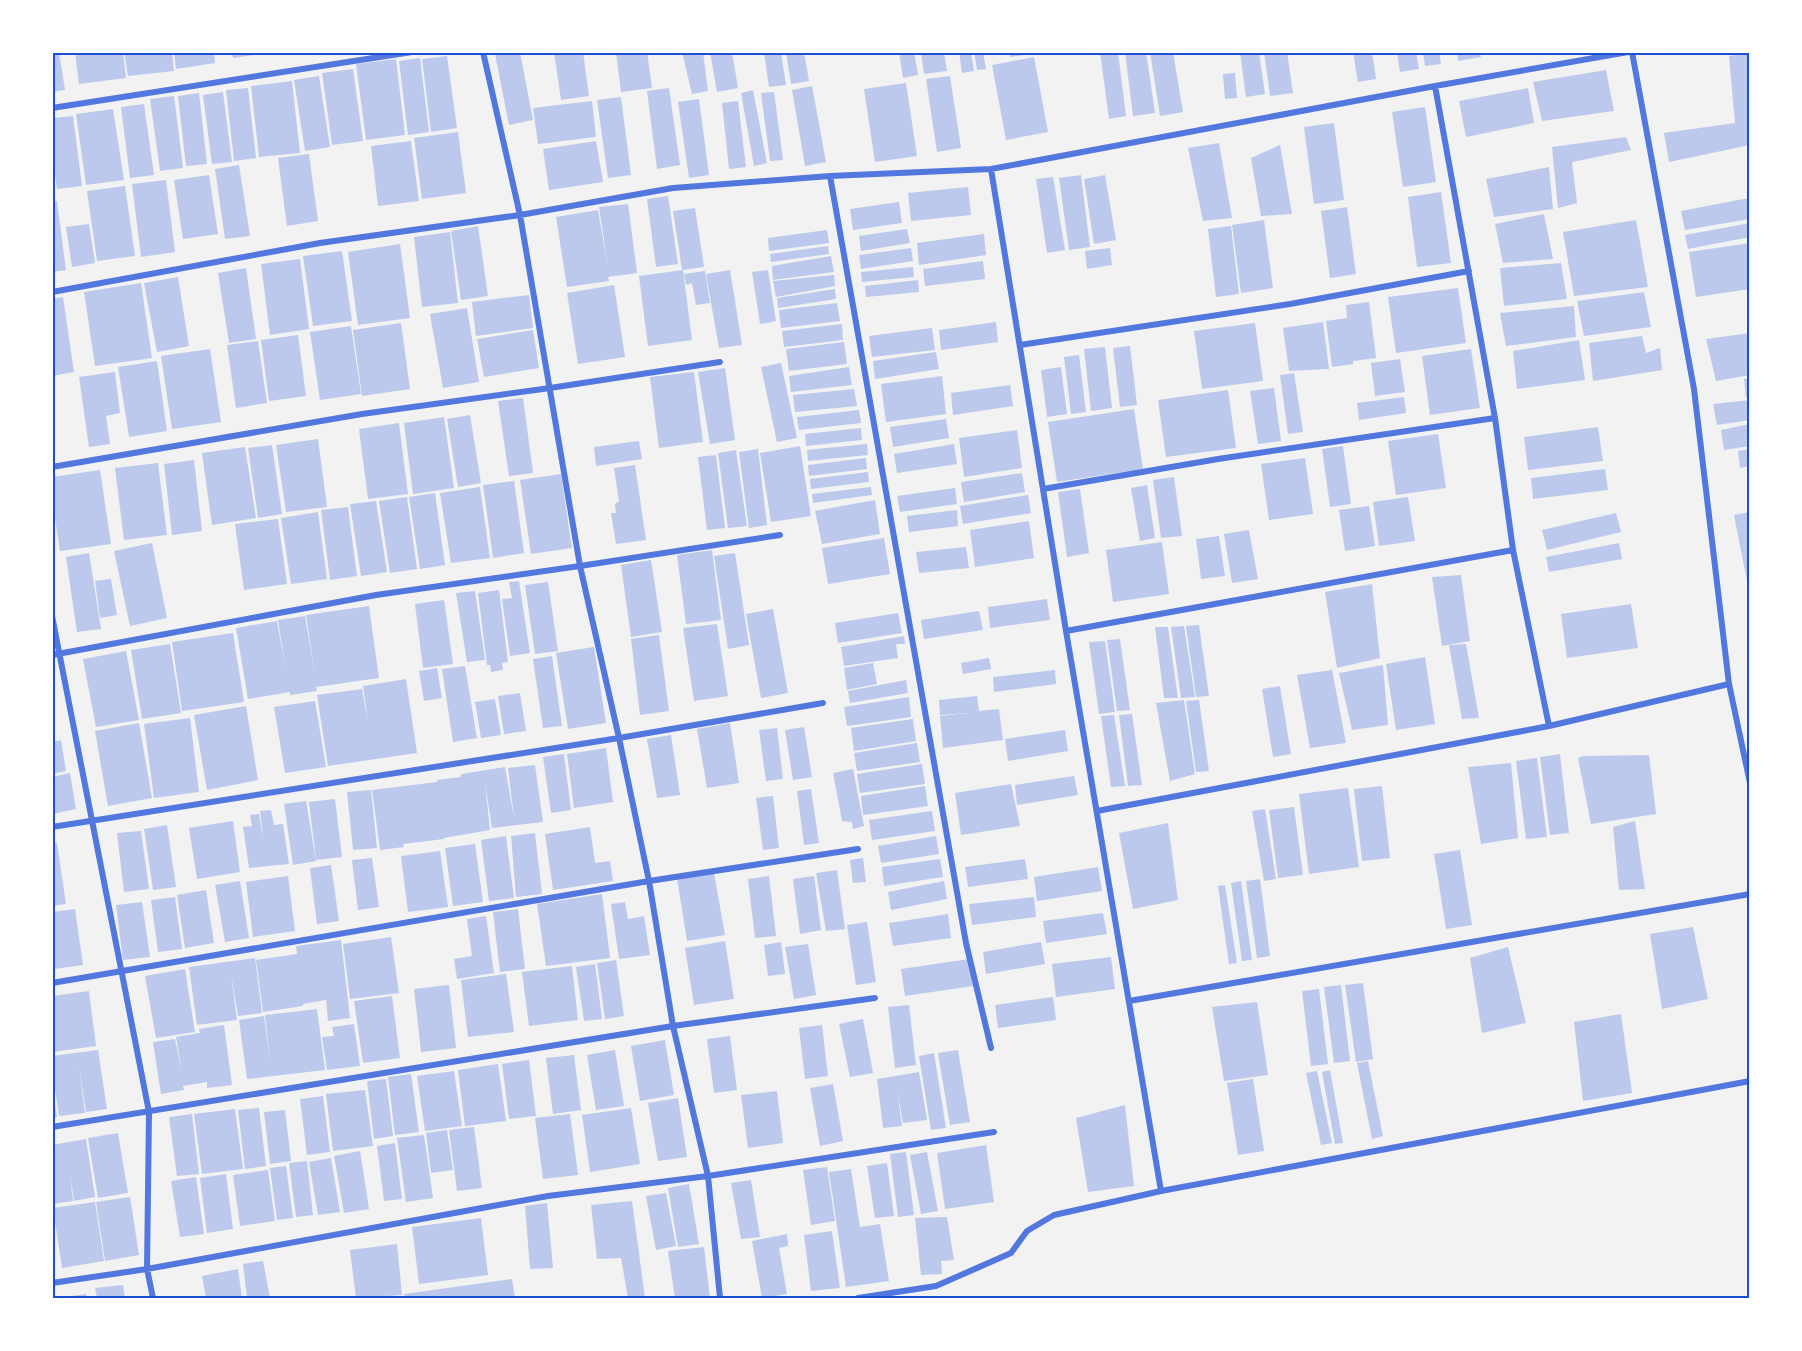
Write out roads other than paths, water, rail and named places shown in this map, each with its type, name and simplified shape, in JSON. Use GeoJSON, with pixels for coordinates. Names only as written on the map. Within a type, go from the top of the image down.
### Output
{"type":"FeatureCollection","features":[{"type":"Feature","properties":{"kind":"street"},"geometry":{"type":"LineString","coordinates":[[52,108],[412,52]]}},
{"type":"Feature","properties":{"kind":"street"},"geometry":{"type":"LineString","coordinates":[[483,52],[520,214],[580,566],[649,881],[673,1026],[708,1176],[720,1299]]}},
{"type":"Feature","properties":{"kind":"street"},"geometry":{"type":"LineString","coordinates":[[52,291],[320,243],[520,214],[673,188],[830,176],[991,169],[1630,52],[1694,388],[1729,684],[1749,783]]}},
{"type":"Feature","properties":{"kind":"street"},"geometry":{"type":"LineString","coordinates":[[1435,86],[1495,418],[1513,550],[1549,726]]}},
{"type":"Feature","properties":{"kind":"street"},"geometry":{"type":"LineString","coordinates":[[991,169],[1066,631],[1161,1191]]}},
{"type":"Feature","properties":{"kind":"street"},"geometry":{"type":"LineString","coordinates":[[830,176],[966,943],[991,1048]]}},
{"type":"Feature","properties":{"kind":"street"},"geometry":{"type":"LineString","coordinates":[[1020,345],[1290,304],[1469,272]]}},
{"type":"Feature","properties":{"kind":"street"},"geometry":{"type":"LineString","coordinates":[[52,467],[362,414],[720,362]]}},
{"type":"Feature","properties":{"kind":"street"},"geometry":{"type":"LineString","coordinates":[[1043,489],[1218,459],[1495,418]]}},
{"type":"Feature","properties":{"kind":"street"},"geometry":{"type":"LineString","coordinates":[[56,655],[376,595],[780,535]]}},
{"type":"Feature","properties":{"kind":"street"},"geometry":{"type":"LineString","coordinates":[[1066,631],[1513,550]]}},
{"type":"Feature","properties":{"kind":"street"},"geometry":{"type":"LineString","coordinates":[[52,616],[56,655],[92,821],[148,1112],[147,1269],[153,1299]]}},
{"type":"Feature","properties":{"kind":"street"},"geometry":{"type":"LineString","coordinates":[[1097,811],[1549,726],[1729,684]]}},
{"type":"Feature","properties":{"kind":"street"},"geometry":{"type":"LineString","coordinates":[[52,827],[619,738],[823,703]]}},
{"type":"Feature","properties":{"kind":"street"},"geometry":{"type":"LineString","coordinates":[[52,983],[649,881],[858,849]]}},
{"type":"Feature","properties":{"kind":"street"},"geometry":{"type":"LineString","coordinates":[[1129,1001],[1749,894]]}},
{"type":"Feature","properties":{"kind":"street"},"geometry":{"type":"LineString","coordinates":[[52,1127],[673,1026],[875,998]]}},
{"type":"Feature","properties":{"kind":"street"},"geometry":{"type":"LineString","coordinates":[[858,1299],[936,1286],[1011,1253],[1027,1231],[1054,1215],[1161,1191],[1749,1081]]}},
{"type":"Feature","properties":{"kind":"street"},"geometry":{"type":"LineString","coordinates":[[52,1282],[147,1269],[548,1196],[708,1176],[994,1132]]}}]}
